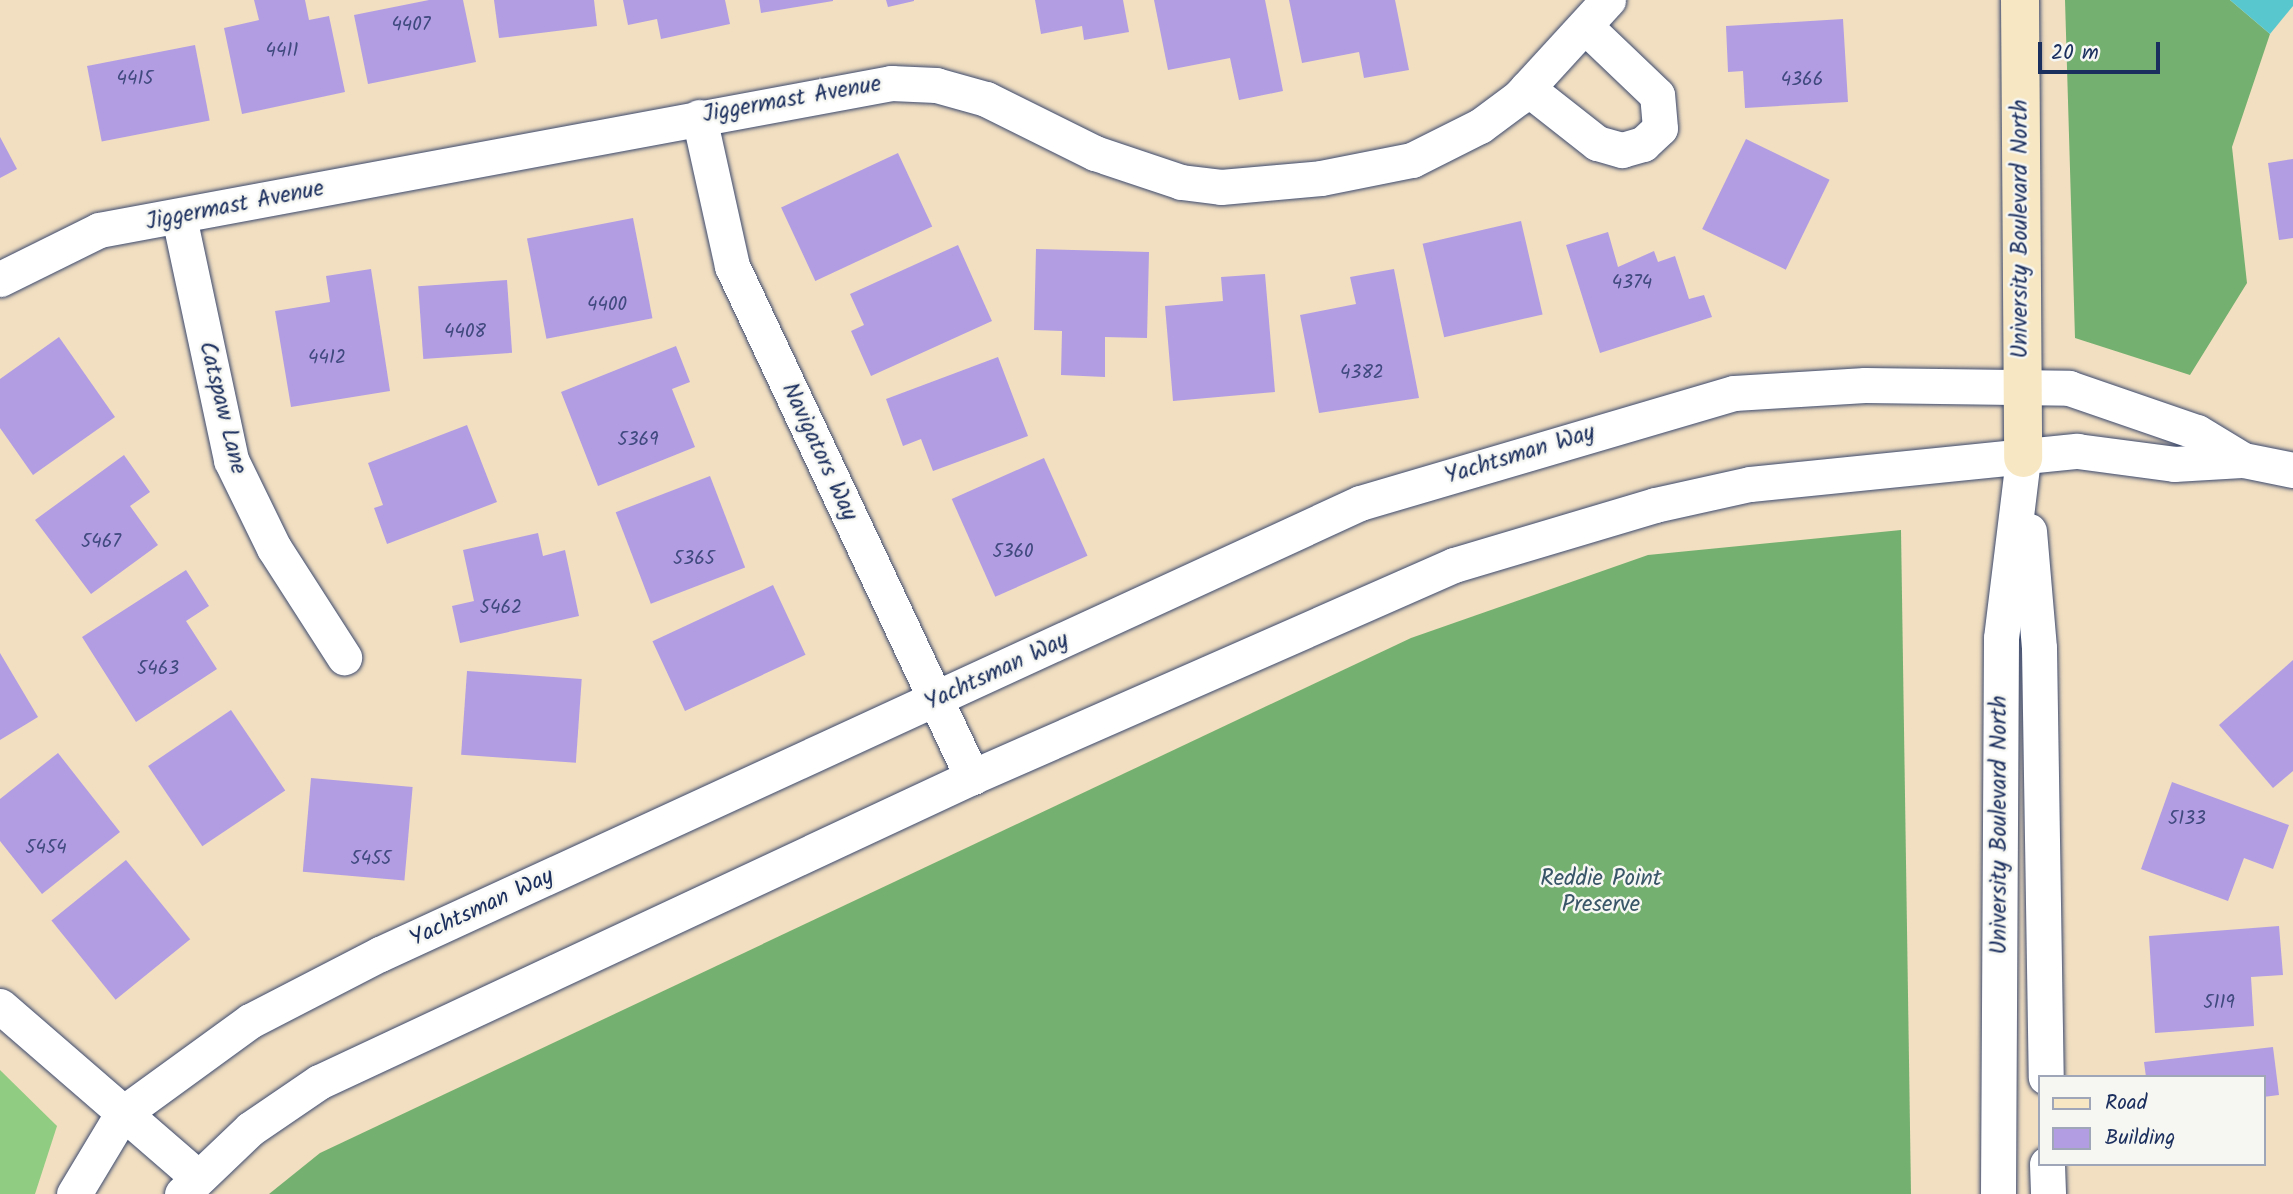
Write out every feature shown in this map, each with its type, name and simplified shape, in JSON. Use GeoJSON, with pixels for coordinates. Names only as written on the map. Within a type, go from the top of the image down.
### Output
{"type":"FeatureCollection","features":[{"type":"Feature","properties":{"kind":"street","name":"Jiggermast Avenue"},"geometry":{"type":"LineString","coordinates":[[0,279],[99,230],[179,217],[849,87],[936,85],[986,99],[1095,153],[1181,182],[1221,187],[1321,178],[1412,160],[1480,126],[1527,88],[1587,28],[1608,0]]}},
{"type":"Feature","properties":{"kind":"street","name":"University Boulevard North"},"geometry":{"type":"LineString","coordinates":[[2020,0],[2021,384],[2023,458],[2039,648],[2046,1075]]}},
{"type":"Feature","properties":{"kind":"street"},"geometry":{"type":"LineString","coordinates":[[1527,88],[1597,143],[1622,150],[1643,144],[1660,128],[1657,96],[1587,28]]}},
{"type":"Feature","properties":{"kind":"street","name":"Navigators Way"},"geometry":{"type":"LineString","coordinates":[[699,117],[732,266],[972,777]]}},
{"type":"Feature","properties":{"kind":"street","name":"Catspaw Lane"},"geometry":{"type":"LineString","coordinates":[[179,217],[231,460],[274,548],[344,657]]}},
{"type":"Feature","properties":{"kind":"street","name":"Yachtsman Way"},"geometry":{"type":"LineString","coordinates":[[74,1194],[122,1114],[250,1021],[380,954],[1360,503],[1604,429],[1734,393],[2021,384],[2069,388],[2172,423],[2243,460]]}},
{"type":"Feature","properties":{"kind":"street"},"geometry":{"type":"LineString","coordinates":[[0,1006],[122,1114],[189,1185],[319,1082],[972,777],[1466,561],[1655,505],[1750,484],[2077,451],[2174,464],[2243,460],[2293,470]]}},
{"type":"Feature","properties":{"kind":"street","name":"University Boulevard North"},"geometry":{"type":"LineString","coordinates":[[1998,1194],[2001,638],[2023,458]]}},
{"type":"Feature","properties":{"kind":"street"},"geometry":{"type":"LineString","coordinates":[[2047,1166],[2048,1194]]}},
{"type":"Feature","properties":{"kind":"green space"},"geometry":{"type":"Polygon","coordinates":[[[2065,0],[2230,0],[2270,34],[2232,147],[2247,283],[2190,375],[2075,338],[2065,0]]]}},
{"type":"Feature","properties":{"kind":"green space","name":"Reddie Point Preserve"},"geometry":{"type":"Polygon","coordinates":[[[1901,530],[1911,1194],[269,1194],[320,1153],[1411,638],[1648,555],[1901,530]]]}},
{"type":"Feature","properties":{"kind":"green space"},"geometry":{"type":"Polygon","coordinates":[[[0,1070],[57,1126],[35,1194],[0,1194],[0,1070]]]}},
{"type":"Feature","properties":{"kind":"water"},"geometry":{"type":"Polygon","coordinates":[[[2230,0],[2293,0],[2293,6],[2270,34],[2230,0]]]}},
{"type":"Feature","properties":{"kind":"building"},"geometry":{"type":"Polygon","coordinates":[[[254,0],[305,0],[309,20],[329,16],[345,92],[242,114],[224,28],[259,20],[254,0]]]}},
{"type":"Feature","properties":{"kind":"building"},"geometry":{"type":"Polygon","coordinates":[[[429,0],[463,0],[476,62],[368,84],[354,15],[429,0]]]}},
{"type":"Feature","properties":{"kind":"building"},"geometry":{"type":"Polygon","coordinates":[[[494,0],[594,0],[597,26],[499,38],[494,0]]]}},
{"type":"Feature","properties":{"kind":"building"},"geometry":{"type":"Polygon","coordinates":[[[623,0],[725,0],[730,24],[661,39],[657,19],[628,25],[623,0]]]}},
{"type":"Feature","properties":{"kind":"building"},"geometry":{"type":"Polygon","coordinates":[[[759,0],[833,0],[833,1],[761,13],[759,0]]]}},
{"type":"Feature","properties":{"kind":"building"},"geometry":{"type":"Polygon","coordinates":[[[886,0],[914,0],[914,1],[888,7],[886,0]]]}},
{"type":"Feature","properties":{"kind":"building"},"geometry":{"type":"Polygon","coordinates":[[[1035,0],[1123,0],[1129,32],[1084,40],[1082,26],[1041,34],[1035,0]]]}},
{"type":"Feature","properties":{"kind":"building"},"geometry":{"type":"Polygon","coordinates":[[[1154,0],[1265,0],[1283,91],[1239,100],[1230,58],[1168,70],[1154,0]]]}},
{"type":"Feature","properties":{"kind":"building"},"geometry":{"type":"Polygon","coordinates":[[[1289,0],[1395,0],[1409,70],[1364,78],[1359,52],[1302,63],[1289,0]]]}},
{"type":"Feature","properties":{"kind":"building"},"geometry":{"type":"Polygon","coordinates":[[[1843,19],[1848,102],[1745,108],[1743,71],[1728,72],[1726,26],[1843,19]]]}},
{"type":"Feature","properties":{"kind":"building"},"geometry":{"type":"Polygon","coordinates":[[[195,45],[210,121],[102,142],[87,66],[195,45]]]}},
{"type":"Feature","properties":{"kind":"building"},"geometry":{"type":"Polygon","coordinates":[[[0,137],[17,169],[0,178],[0,137]]]}},
{"type":"Feature","properties":{"kind":"building"},"geometry":{"type":"Polygon","coordinates":[[[1746,139],[1830,180],[1786,270],[1702,229],[1746,139]]]}},
{"type":"Feature","properties":{"kind":"building"},"geometry":{"type":"Polygon","coordinates":[[[898,153],[932,226],[815,281],[781,208],[898,153]]]}},
{"type":"Feature","properties":{"kind":"building"},"geometry":{"type":"Polygon","coordinates":[[[2293,159],[2293,238],[2279,240],[2268,163],[2293,159]]]}},
{"type":"Feature","properties":{"kind":"building"},"geometry":{"type":"Polygon","coordinates":[[[633,218],[652,318],[546,339],[527,239],[633,218]]]}},
{"type":"Feature","properties":{"kind":"building"},"geometry":{"type":"Polygon","coordinates":[[[1521,221],[1543,315],[1444,337],[1423,244],[1521,221]]]}},
{"type":"Feature","properties":{"kind":"building"},"geometry":{"type":"Polygon","coordinates":[[[1608,232],[1618,267],[1654,251],[1658,262],[1675,256],[1689,299],[1704,295],[1712,317],[1600,353],[1566,245],[1608,232]]]}},
{"type":"Feature","properties":{"kind":"building"},"geometry":{"type":"Polygon","coordinates":[[[958,245],[992,321],[871,376],[851,331],[864,325],[850,294],[958,245]]]}},
{"type":"Feature","properties":{"kind":"building"},"geometry":{"type":"Polygon","coordinates":[[[1036,249],[1149,252],[1147,338],[1105,337],[1105,377],[1061,375],[1062,331],[1034,330],[1036,249]]]}},
{"type":"Feature","properties":{"kind":"building"},"geometry":{"type":"Polygon","coordinates":[[[371,269],[390,391],[291,407],[275,311],[330,302],[326,276],[371,269]]]}},
{"type":"Feature","properties":{"kind":"building"},"geometry":{"type":"Polygon","coordinates":[[[1394,269],[1419,398],[1319,413],[1300,315],[1356,304],[1350,277],[1394,269]]]}},
{"type":"Feature","properties":{"kind":"building"},"geometry":{"type":"Polygon","coordinates":[[[1265,274],[1275,392],[1173,401],[1165,306],[1223,301],[1221,277],[1265,274]]]}},
{"type":"Feature","properties":{"kind":"building"},"geometry":{"type":"Polygon","coordinates":[[[507,280],[512,353],[423,359],[418,286],[507,280]]]}},
{"type":"Feature","properties":{"kind":"building"},"geometry":{"type":"Polygon","coordinates":[[[59,337],[115,417],[33,475],[0,428],[0,379],[59,337]]]}},
{"type":"Feature","properties":{"kind":"building"},"geometry":{"type":"Polygon","coordinates":[[[676,346],[690,382],[672,389],[695,447],[598,486],[561,392],[676,346]]]}},
{"type":"Feature","properties":{"kind":"building"},"geometry":{"type":"Polygon","coordinates":[[[998,357],[1028,436],[933,471],[921,439],[903,446],[886,399],[998,357]]]}},
{"type":"Feature","properties":{"kind":"building"},"geometry":{"type":"Polygon","coordinates":[[[467,425],[497,502],[387,544],[374,508],[383,505],[368,463],[467,425]]]}},
{"type":"Feature","properties":{"kind":"building"},"geometry":{"type":"Polygon","coordinates":[[[124,455],[150,492],[130,506],[158,545],[91,594],[35,520],[124,455]]]}},
{"type":"Feature","properties":{"kind":"building"},"geometry":{"type":"Polygon","coordinates":[[[1044,458],[1088,556],[995,597],[952,499],[1044,458]]]}},
{"type":"Feature","properties":{"kind":"building"},"geometry":{"type":"Polygon","coordinates":[[[710,476],[745,567],[651,604],[616,512],[710,476]]]}},
{"type":"Feature","properties":{"kind":"building"},"geometry":{"type":"Polygon","coordinates":[[[538,533],[543,556],[565,550],[579,616],[460,643],[452,606],[474,601],[463,550],[538,533]]]}},
{"type":"Feature","properties":{"kind":"building"},"geometry":{"type":"Polygon","coordinates":[[[186,570],[209,606],[186,621],[217,669],[136,722],[82,637],[186,570]]]}},
{"type":"Feature","properties":{"kind":"building"},"geometry":{"type":"Polygon","coordinates":[[[773,585],[806,655],[685,711],[652,641],[773,585]]]}},
{"type":"Feature","properties":{"kind":"building"},"geometry":{"type":"Polygon","coordinates":[[[0,653],[38,717],[0,740],[0,653]]]}},
{"type":"Feature","properties":{"kind":"building"},"geometry":{"type":"Polygon","coordinates":[[[2293,660],[2293,771],[2273,788],[2219,725],[2293,660]]]}},
{"type":"Feature","properties":{"kind":"building"},"geometry":{"type":"Polygon","coordinates":[[[467,671],[582,679],[576,763],[461,755],[467,671]]]}},
{"type":"Feature","properties":{"kind":"building"},"geometry":{"type":"Polygon","coordinates":[[[231,710],[285,790],[202,846],[148,766],[231,710]]]}},
{"type":"Feature","properties":{"kind":"building"},"geometry":{"type":"Polygon","coordinates":[[[58,753],[120,832],[42,894],[0,841],[0,799],[58,753]]]}},
{"type":"Feature","properties":{"kind":"building"},"geometry":{"type":"Polygon","coordinates":[[[311,778],[413,787],[404,881],[303,872],[311,778]]]}},
{"type":"Feature","properties":{"kind":"building"},"geometry":{"type":"Polygon","coordinates":[[[2172,782],[2289,825],[2273,869],[2244,858],[2228,901],[2141,869],[2172,782]]]}},
{"type":"Feature","properties":{"kind":"building"},"geometry":{"type":"Polygon","coordinates":[[[126,860],[190,939],[116,1000],[51,920],[126,860]]]}},
{"type":"Feature","properties":{"kind":"building"},"geometry":{"type":"Polygon","coordinates":[[[2279,926],[2283,975],[2251,977],[2254,1026],[2155,1033],[2149,936],[2279,926]]]}},
{"type":"Feature","properties":{"kind":"building"},"geometry":{"type":"Polygon","coordinates":[[[2273,1047],[2279,1095],[2265,1097],[2265,1075],[2146,1075],[2144,1062],[2273,1047]]]}}]}
